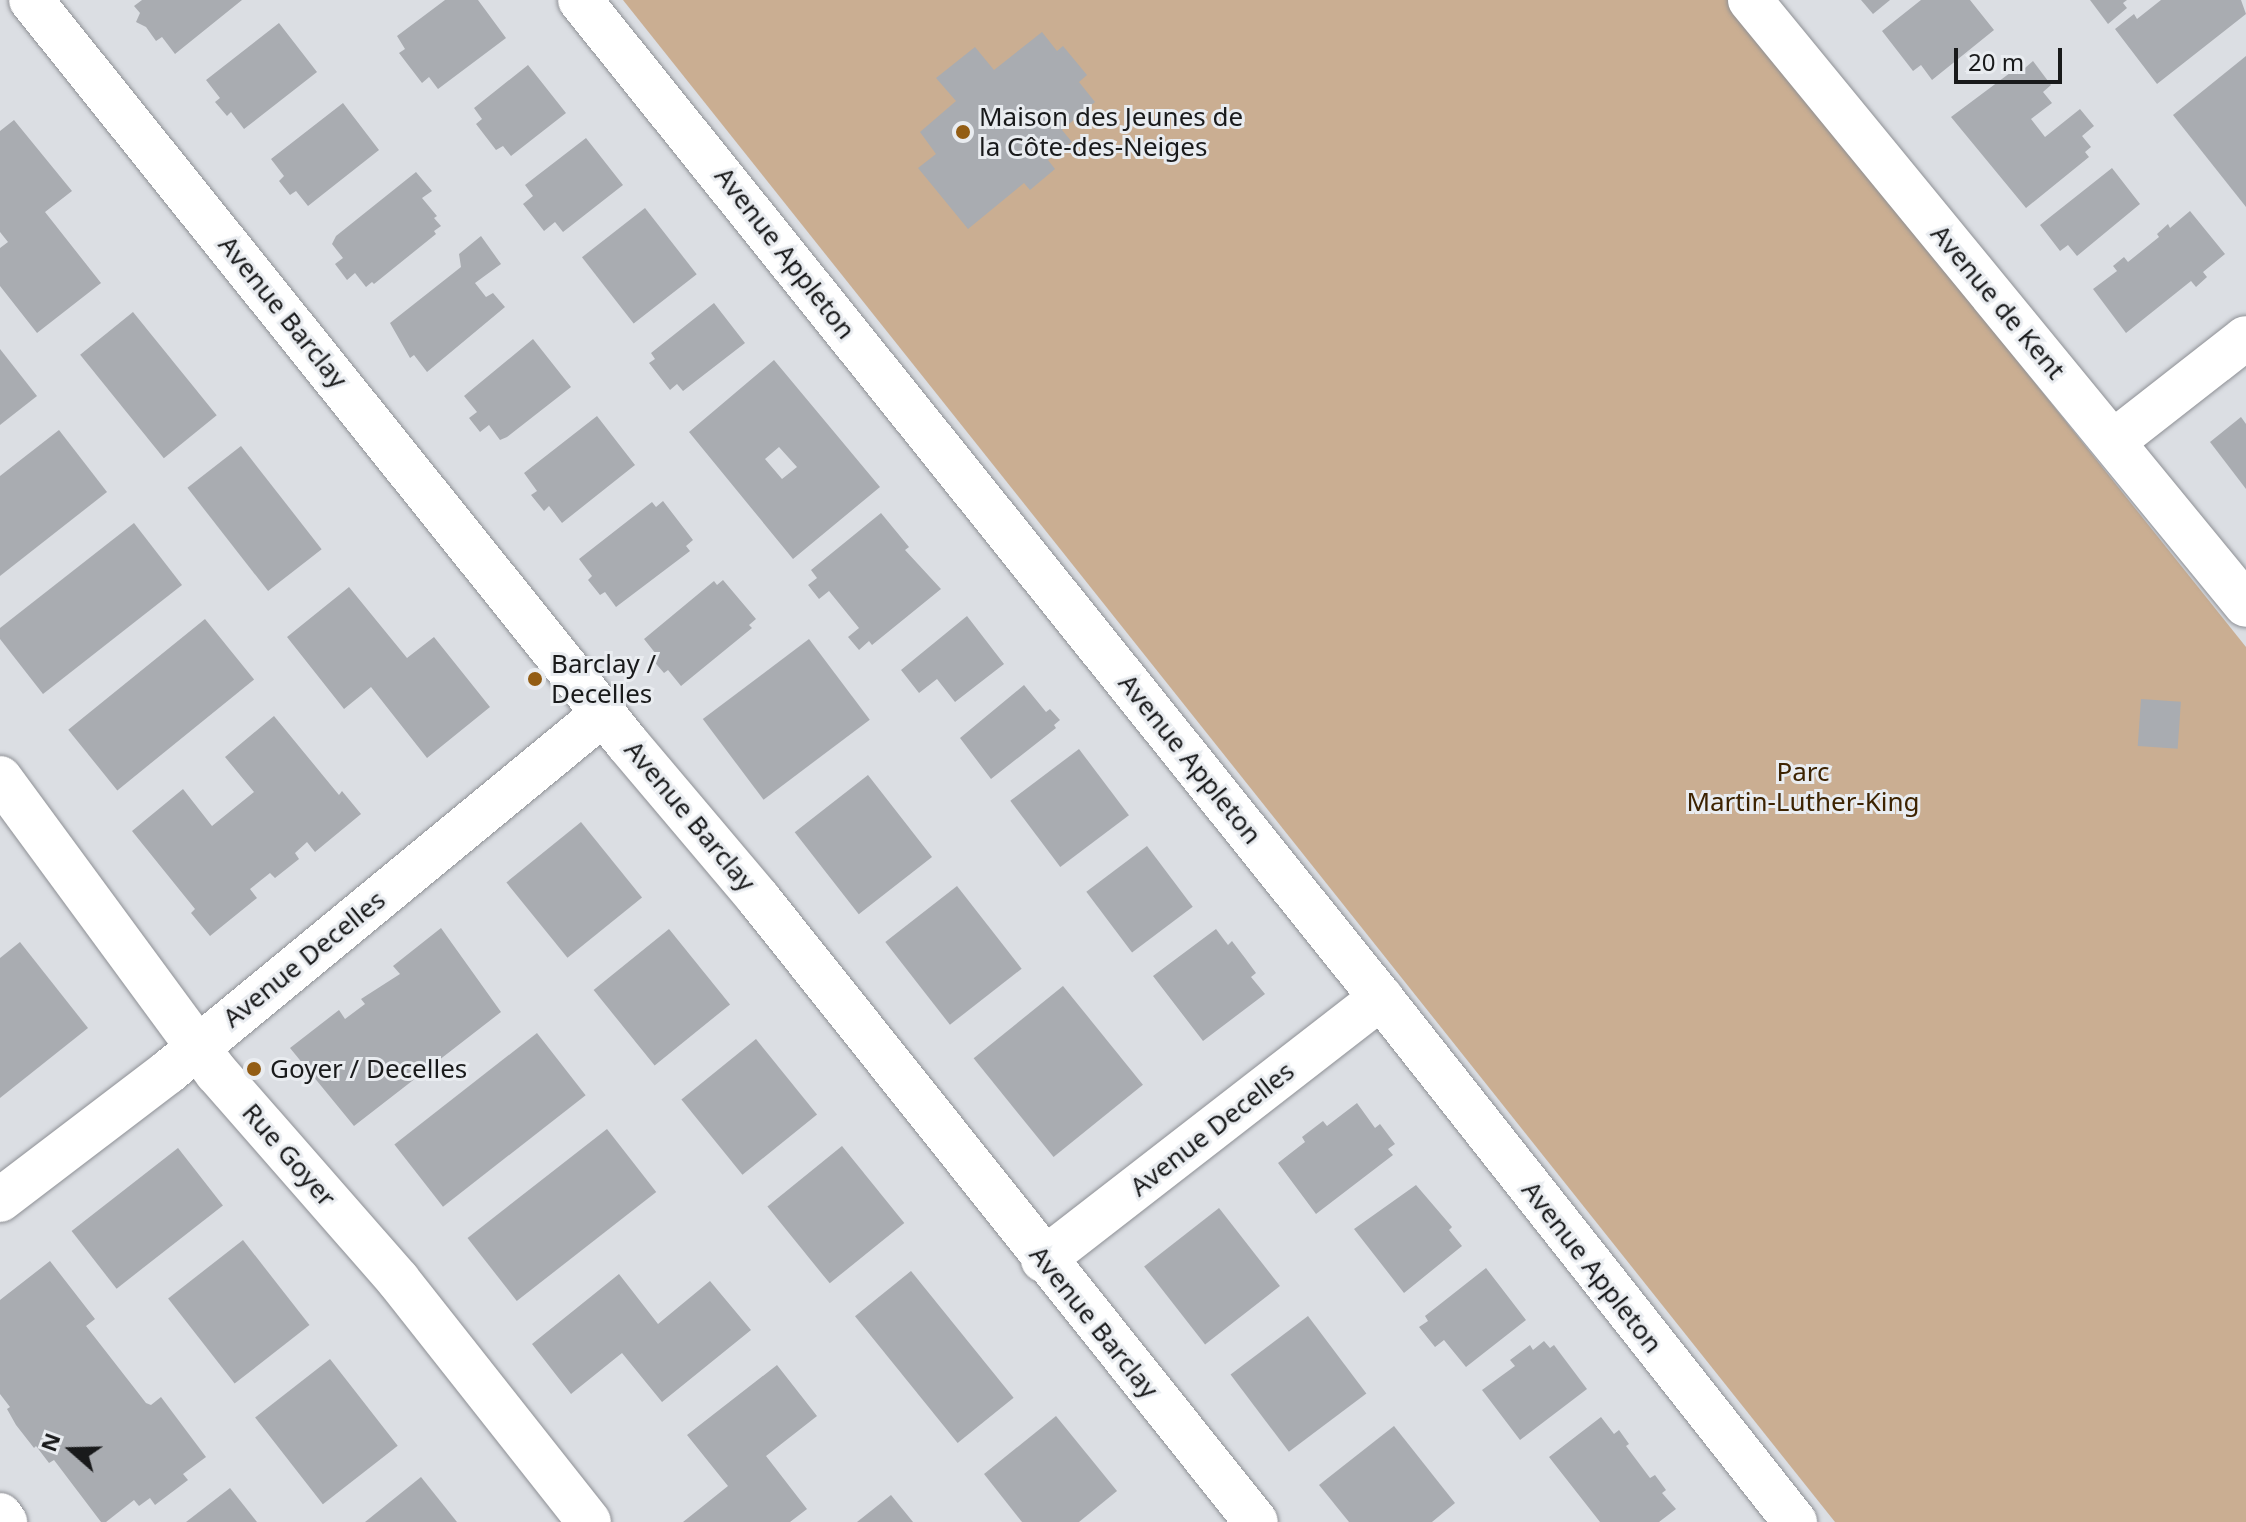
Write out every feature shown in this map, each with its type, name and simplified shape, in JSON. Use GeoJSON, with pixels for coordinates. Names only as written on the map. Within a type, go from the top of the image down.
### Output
{"type":"FeatureCollection","features":[{"type":"Feature","properties":{"kind":"street","name":"Avenue Barclay"},"geometry":{"type":"LineString","coordinates":[[31,0],[604,713],[768,910],[1043,1260],[1256,1522]]}},
{"type":"Feature","properties":{"kind":"street","name":"Avenue Appleton"},"geometry":{"type":"LineString","coordinates":[[580,0],[1381,998],[1795,1522]]}},
{"type":"Feature","properties":{"kind":"street","name":"Avenue de Kent"},"geometry":{"type":"LineString","coordinates":[[1750,0],[2246,605]]}},
{"type":"Feature","properties":{"kind":"street"},"geometry":{"type":"LineString","coordinates":[[2114,441],[2246,338]]}},
{"type":"Feature","properties":{"kind":"street","name":"Avenue Decelles"},"geometry":{"type":"LineString","coordinates":[[0,1200],[197,1048],[604,713]]}},
{"type":"Feature","properties":{"kind":"street","name":"Rue Goyer"},"geometry":{"type":"LineString","coordinates":[[0,778],[197,1048],[398,1280],[589,1522]]}},
{"type":"Feature","properties":{"kind":"street","name":"Avenue Decelles"},"geometry":{"type":"LineString","coordinates":[[1043,1260],[1381,998]]}},
{"type":"Feature","properties":{"kind":"street"},"geometry":{"type":"LineString","coordinates":[[0,1515],[5,1522]]}},
{"type":"Feature","properties":{"kind":"green space","name":"Parc Martin-Luther-King"},"geometry":{"type":"Polygon","coordinates":[[[623,0],[1729,0],[2246,647],[2246,1522],[1835,1522],[623,0]]]}},
{"type":"Feature","properties":{"kind":"building"},"geometry":{"type":"Polygon","coordinates":[[[142,0],[242,0],[175,54],[162,37],[156,41],[146,27],[136,22],[140,13],[134,6],[142,0]]]}},
{"type":"Feature","properties":{"kind":"building"},"geometry":{"type":"Polygon","coordinates":[[[445,0],[478,0],[506,38],[438,89],[429,77],[422,83],[399,53],[405,49],[397,36],[445,0]]]}},
{"type":"Feature","properties":{"kind":"building"},"geometry":{"type":"Polygon","coordinates":[[[1861,0],[1890,0],[1873,14],[1861,0]]]}},
{"type":"Feature","properties":{"kind":"building"},"geometry":{"type":"Polygon","coordinates":[[[1921,0],[1970,0],[1994,30],[1932,80],[1921,65],[1913,71],[1882,31],[1921,0]]]}},
{"type":"Feature","properties":{"kind":"building"},"geometry":{"type":"Polygon","coordinates":[[[2090,0],[2127,0],[2123,3],[2127,8],[2108,24],[2090,0]]]}},
{"type":"Feature","properties":{"kind":"building"},"geometry":{"type":"Polygon","coordinates":[[[2161,0],[2241,0],[2246,14],[2157,84],[2115,29],[2134,14],[2137,19],[2161,0]]]}},
{"type":"Feature","properties":{"kind":"building"},"geometry":{"type":"Polygon","coordinates":[[[279,23],[317,72],[244,129],[231,112],[227,116],[215,102],[220,98],[206,80],[279,23]]]}},
{"type":"Feature","properties":{"kind":"building"},"geometry":{"type":"Polygon","coordinates":[[[1042,32],[1057,51],[1063,46],[1087,75],[1079,82],[1095,102],[1062,130],[1072,142],[1048,160],[1055,169],[1030,190],[1024,183],[968,229],[918,168],[936,154],[920,132],[956,101],[936,78],[975,47],[994,70],[1042,32]]]}},
{"type":"Feature","properties":{"kind":"building"},"geometry":{"type":"Polygon","coordinates":[[[2246,56],[2246,207],[2173,115],[2246,56]]]}},
{"type":"Feature","properties":{"kind":"building"},"geometry":{"type":"Polygon","coordinates":[[[2033,61],[2051,85],[2043,92],[2052,103],[2031,119],[2045,137],[2080,109],[2094,126],[2082,136],[2091,147],[2085,152],[2089,157],[2026,208],[1951,117],[2022,64],[2025,68],[2033,61]]]}},
{"type":"Feature","properties":{"kind":"building"},"geometry":{"type":"Polygon","coordinates":[[[528,65],[566,113],[511,156],[503,146],[496,150],[476,124],[482,119],[474,108],[528,65]]]}},
{"type":"Feature","properties":{"kind":"building"},"geometry":{"type":"Polygon","coordinates":[[[343,103],[379,150],[308,206],[296,191],[290,195],[279,181],[284,176],[271,159],[343,103]]]}},
{"type":"Feature","properties":{"kind":"building"},"geometry":{"type":"Polygon","coordinates":[[[14,120],[72,191],[45,212],[101,283],[37,333],[0,286],[0,248],[8,242],[0,232],[0,131],[14,120]]]}},
{"type":"Feature","properties":{"kind":"building"},"geometry":{"type":"Polygon","coordinates":[[[586,138],[623,185],[563,232],[555,222],[544,231],[523,204],[533,196],[525,185],[586,138]]]}},
{"type":"Feature","properties":{"kind":"building"},"geometry":{"type":"Polygon","coordinates":[[[2112,168],[2140,204],[2077,256],[2068,245],[2060,251],[2040,225],[2112,168]]]}},
{"type":"Feature","properties":{"kind":"building"},"geometry":{"type":"Polygon","coordinates":[[[416,172],[432,191],[422,198],[441,226],[434,231],[436,234],[374,284],[372,282],[366,287],[355,273],[347,280],[335,264],[343,258],[332,244],[336,236],[416,172]]]}},
{"type":"Feature","properties":{"kind":"building"},"geometry":{"type":"Polygon","coordinates":[[[645,208],[697,274],[634,323],[582,257],[645,208]]]}},
{"type":"Feature","properties":{"kind":"building"},"geometry":{"type":"Polygon","coordinates":[[[2190,211],[2225,254],[2203,272],[2207,277],[2196,287],[2191,281],[2126,333],[2093,289],[2117,271],[2113,266],[2124,257],[2128,262],[2159,237],[2157,234],[2168,224],[2170,228],[2190,211]]]}},
{"type":"Feature","properties":{"kind":"building"},"geometry":{"type":"Polygon","coordinates":[[[481,236],[501,264],[475,283],[486,297],[493,293],[505,307],[427,372],[414,355],[410,358],[390,323],[461,267],[459,254],[481,236]]]}},
{"type":"Feature","properties":{"kind":"building"},"geometry":{"type":"Polygon","coordinates":[[[714,303],[745,343],[683,391],[677,384],[670,390],[649,363],[655,359],[651,353],[714,303]]]}},
{"type":"Feature","properties":{"kind":"building"},"geometry":{"type":"Polygon","coordinates":[[[133,312],[217,415],[164,458],[80,355],[133,312]]]}},
{"type":"Feature","properties":{"kind":"building"},"geometry":{"type":"Polygon","coordinates":[[[533,339],[571,387],[507,437],[500,440],[489,425],[480,432],[469,418],[477,412],[464,396],[533,339]]]}},
{"type":"Feature","properties":{"kind":"building"},"geometry":{"type":"Polygon","coordinates":[[[0,349],[37,396],[0,425],[0,349]]]}},
{"type":"Feature","properties":{"kind":"building"},"geometry":{"type":"Polygon","coordinates":[[[774,360],[880,487],[793,559],[689,432],[774,360]],[[779,447],[765,459],[782,479],[797,467],[779,447]]]}},
{"type":"Feature","properties":{"kind":"building"},"geometry":{"type":"Polygon","coordinates":[[[597,416],[635,465],[562,523],[549,506],[544,511],[531,495],[537,491],[524,473],[597,416]]]}},
{"type":"Feature","properties":{"kind":"building"},"geometry":{"type":"Polygon","coordinates":[[[2241,417],[2246,424],[2246,489],[2210,442],[2241,417]]]}},
{"type":"Feature","properties":{"kind":"building"},"geometry":{"type":"Polygon","coordinates":[[[59,430],[107,492],[0,576],[0,476],[59,430]]]}},
{"type":"Feature","properties":{"kind":"building"},"geometry":{"type":"Polygon","coordinates":[[[241,446],[322,549],[268,591],[187,488],[241,446]]]}},
{"type":"Feature","properties":{"kind":"building"},"geometry":{"type":"Polygon","coordinates":[[[663,501],[693,540],[686,546],[690,551],[616,607],[605,592],[600,595],[588,580],[592,576],[579,559],[652,502],[656,507],[663,501]]]}},
{"type":"Feature","properties":{"kind":"building"},"geometry":{"type":"Polygon","coordinates":[[[881,513],[909,547],[905,550],[941,589],[872,645],[869,641],[859,650],[848,637],[859,628],[829,591],[819,599],[808,585],[817,578],[811,570],[881,513]]]}},
{"type":"Feature","properties":{"kind":"building"},"geometry":{"type":"Polygon","coordinates":[[[134,523],[182,585],[43,694],[0,639],[0,628],[134,523]]]}},
{"type":"Feature","properties":{"kind":"building"},"geometry":{"type":"Polygon","coordinates":[[[723,580],[756,619],[749,625],[752,628],[681,686],[668,670],[664,673],[651,658],[656,654],[644,639],[714,581],[717,585],[723,580]]]}},
{"type":"Feature","properties":{"kind":"building"},"geometry":{"type":"Polygon","coordinates":[[[349,587],[407,658],[434,637],[490,707],[427,758],[371,687],[344,709],[287,637],[349,587]]]}},
{"type":"Feature","properties":{"kind":"building"},"geometry":{"type":"Polygon","coordinates":[[[967,616],[1004,664],[955,702],[937,679],[919,693],[901,670],[967,616]]]}},
{"type":"Feature","properties":{"kind":"building"},"geometry":{"type":"Polygon","coordinates":[[[205,619],[254,680],[117,790],[68,730],[205,619]]]}},
{"type":"Feature","properties":{"kind":"building"},"geometry":{"type":"Polygon","coordinates":[[[809,639],[870,720],[764,800],[703,719],[809,639]]]}},
{"type":"Feature","properties":{"kind":"building"},"geometry":{"type":"Polygon","coordinates":[[[1024,685],[1046,712],[1050,709],[1060,720],[1054,725],[1056,728],[991,779],[960,738],[1024,685]]]}},
{"type":"Feature","properties":{"kind":"building"},"geometry":{"type":"Polygon","coordinates":[[[2141,699],[2181,702],[2178,749],[2138,746],[2141,699]]]}},
{"type":"Feature","properties":{"kind":"building"},"geometry":{"type":"Polygon","coordinates":[[[274,716],[339,795],[342,791],[361,814],[315,852],[307,842],[295,853],[299,859],[275,878],[270,873],[250,889],[257,898],[210,936],[191,913],[195,909],[132,831],[183,789],[212,826],[254,792],[225,757],[274,716]]]}},
{"type":"Feature","properties":{"kind":"building"},"geometry":{"type":"Polygon","coordinates":[[[1079,749],[1129,815],[1060,867],[1010,801],[1079,749]]]}},
{"type":"Feature","properties":{"kind":"building"},"geometry":{"type":"Polygon","coordinates":[[[868,775],[932,857],[859,914],[795,832],[868,775]]]}},
{"type":"Feature","properties":{"kind":"building"},"geometry":{"type":"Polygon","coordinates":[[[581,822],[642,897],[567,958],[506,882],[581,822]]]}},
{"type":"Feature","properties":{"kind":"building"},"geometry":{"type":"Polygon","coordinates":[[[1147,846],[1193,907],[1132,952],[1086,892],[1147,846]]]}},
{"type":"Feature","properties":{"kind":"building"},"geometry":{"type":"Polygon","coordinates":[[[957,886],[1022,969],[950,1025],[885,942],[957,886]]]}},
{"type":"Feature","properties":{"kind":"building"},"geometry":{"type":"Polygon","coordinates":[[[441,928],[501,1012],[354,1126],[290,1048],[339,1010],[345,1019],[365,1004],[361,999],[400,974],[393,966],[441,928]]]}},
{"type":"Feature","properties":{"kind":"building"},"geometry":{"type":"Polygon","coordinates":[[[669,929],[730,1004],[655,1065],[594,990],[669,929]]]}},
{"type":"Feature","properties":{"kind":"building"},"geometry":{"type":"Polygon","coordinates":[[[1216,929],[1228,945],[1232,941],[1245,958],[1256,973],[1251,977],[1265,994],[1203,1041],[1153,976],[1216,929]]]}},
{"type":"Feature","properties":{"kind":"building"},"geometry":{"type":"Polygon","coordinates":[[[20,942],[88,1028],[0,1098],[0,958],[20,942]]]}},
{"type":"Feature","properties":{"kind":"building"},"geometry":{"type":"Polygon","coordinates":[[[1063,986],[1143,1085],[1054,1157],[974,1058],[1063,986]]]}},
{"type":"Feature","properties":{"kind":"building"},"geometry":{"type":"Polygon","coordinates":[[[537,1033],[586,1095],[443,1207],[394,1144],[537,1033]]]}},
{"type":"Feature","properties":{"kind":"building"},"geometry":{"type":"Polygon","coordinates":[[[756,1039],[817,1114],[742,1175],[681,1099],[756,1039]]]}},
{"type":"Feature","properties":{"kind":"building"},"geometry":{"type":"Polygon","coordinates":[[[1357,1103],[1375,1128],[1380,1124],[1395,1144],[1388,1149],[1393,1155],[1316,1214],[1278,1163],[1305,1142],[1302,1137],[1323,1121],[1327,1126],[1357,1103]]]}},
{"type":"Feature","properties":{"kind":"building"},"geometry":{"type":"Polygon","coordinates":[[[607,1129],[656,1192],[517,1301],[468,1238],[607,1129]]]}},
{"type":"Feature","properties":{"kind":"building"},"geometry":{"type":"Polygon","coordinates":[[[842,1146],[904,1223],[830,1283],[767,1206],[842,1146]]]}},
{"type":"Feature","properties":{"kind":"building"},"geometry":{"type":"Polygon","coordinates":[[[178,1148],[223,1206],[117,1289],[72,1231],[178,1148]]]}},
{"type":"Feature","properties":{"kind":"building"},"geometry":{"type":"Polygon","coordinates":[[[1416,1185],[1452,1227],[1449,1230],[1462,1246],[1404,1293],[1354,1229],[1416,1185]]]}},
{"type":"Feature","properties":{"kind":"building"},"geometry":{"type":"Polygon","coordinates":[[[1219,1208],[1280,1286],[1205,1345],[1144,1266],[1219,1208]]]}},
{"type":"Feature","properties":{"kind":"building"},"geometry":{"type":"Polygon","coordinates":[[[243,1240],[309,1325],[235,1384],[168,1298],[243,1240]]]}},
{"type":"Feature","properties":{"kind":"building"},"geometry":{"type":"Polygon","coordinates":[[[50,1261],[95,1319],[86,1326],[146,1403],[151,1405],[161,1397],[206,1457],[183,1474],[188,1480],[155,1505],[150,1498],[139,1506],[134,1500],[106,1522],[101,1522],[54,1460],[49,1463],[36,1446],[34,1448],[16,1425],[7,1409],[10,1407],[0,1394],[0,1300],[50,1261]]]}},
{"type":"Feature","properties":{"kind":"building"},"geometry":{"type":"Polygon","coordinates":[[[1486,1268],[1526,1320],[1466,1367],[1444,1340],[1435,1347],[1419,1327],[1428,1321],[1425,1316],[1486,1268]]]}},
{"type":"Feature","properties":{"kind":"building"},"geometry":{"type":"Polygon","coordinates":[[[911,1271],[1014,1398],[958,1443],[855,1316],[911,1271]]]}},
{"type":"Feature","properties":{"kind":"building"},"geometry":{"type":"Polygon","coordinates":[[[619,1274],[658,1324],[710,1281],[751,1330],[662,1402],[622,1353],[571,1394],[532,1344],[619,1274]]]}},
{"type":"Feature","properties":{"kind":"building"},"geometry":{"type":"Polygon","coordinates":[[[1308,1316],[1366,1393],[1289,1452],[1231,1374],[1308,1316]]]}},
{"type":"Feature","properties":{"kind":"building"},"geometry":{"type":"Polygon","coordinates":[[[1544,1341],[1550,1348],[1554,1345],[1587,1389],[1520,1440],[1482,1390],[1515,1366],[1510,1360],[1530,1345],[1533,1350],[1544,1341]]]}},
{"type":"Feature","properties":{"kind":"building"},"geometry":{"type":"Polygon","coordinates":[[[330,1359],[398,1446],[323,1504],[255,1417],[330,1359]]]}},
{"type":"Feature","properties":{"kind":"building"},"geometry":{"type":"Polygon","coordinates":[[[777,1365],[817,1416],[766,1456],[807,1509],[790,1522],[683,1522],[728,1486],[687,1435],[777,1365]]]}},
{"type":"Feature","properties":{"kind":"building"},"geometry":{"type":"Polygon","coordinates":[[[1056,1416],[1117,1491],[1079,1522],[1022,1522],[984,1474],[1056,1416]]]}},
{"type":"Feature","properties":{"kind":"building"},"geometry":{"type":"Polygon","coordinates":[[[1601,1417],[1614,1434],[1619,1430],[1629,1444],[1626,1446],[1650,1478],[1655,1475],[1666,1490],[1662,1493],[1676,1509],[1659,1522],[1600,1522],[1549,1457],[1601,1417]]]}},
{"type":"Feature","properties":{"kind":"building"},"geometry":{"type":"Polygon","coordinates":[[[1394,1426],[1455,1503],[1432,1522],[1349,1522],[1319,1485],[1394,1426]]]}},
{"type":"Feature","properties":{"kind":"building"},"geometry":{"type":"Polygon","coordinates":[[[421,1477],[457,1522],[365,1522],[421,1477]]]}},
{"type":"Feature","properties":{"kind":"building"},"geometry":{"type":"Polygon","coordinates":[[[230,1488],[257,1522],[186,1522],[230,1488]]]}},
{"type":"Feature","properties":{"kind":"building"},"geometry":{"type":"Polygon","coordinates":[[[891,1495],[913,1522],[857,1522],[891,1495]]]}},
{"type":"Feature","properties":{"kind":"place","name":"Maison des Jeunes de la Côte-des-Neiges"},"geometry":{"type":"Point","coordinates":[963,132]}},
{"type":"Feature","properties":{"kind":"place","name":"Barclay / Decelles"},"geometry":{"type":"Point","coordinates":[535,679]}},
{"type":"Feature","properties":{"kind":"place","name":"Goyer / Decelles"},"geometry":{"type":"Point","coordinates":[254,1069]}}]}
